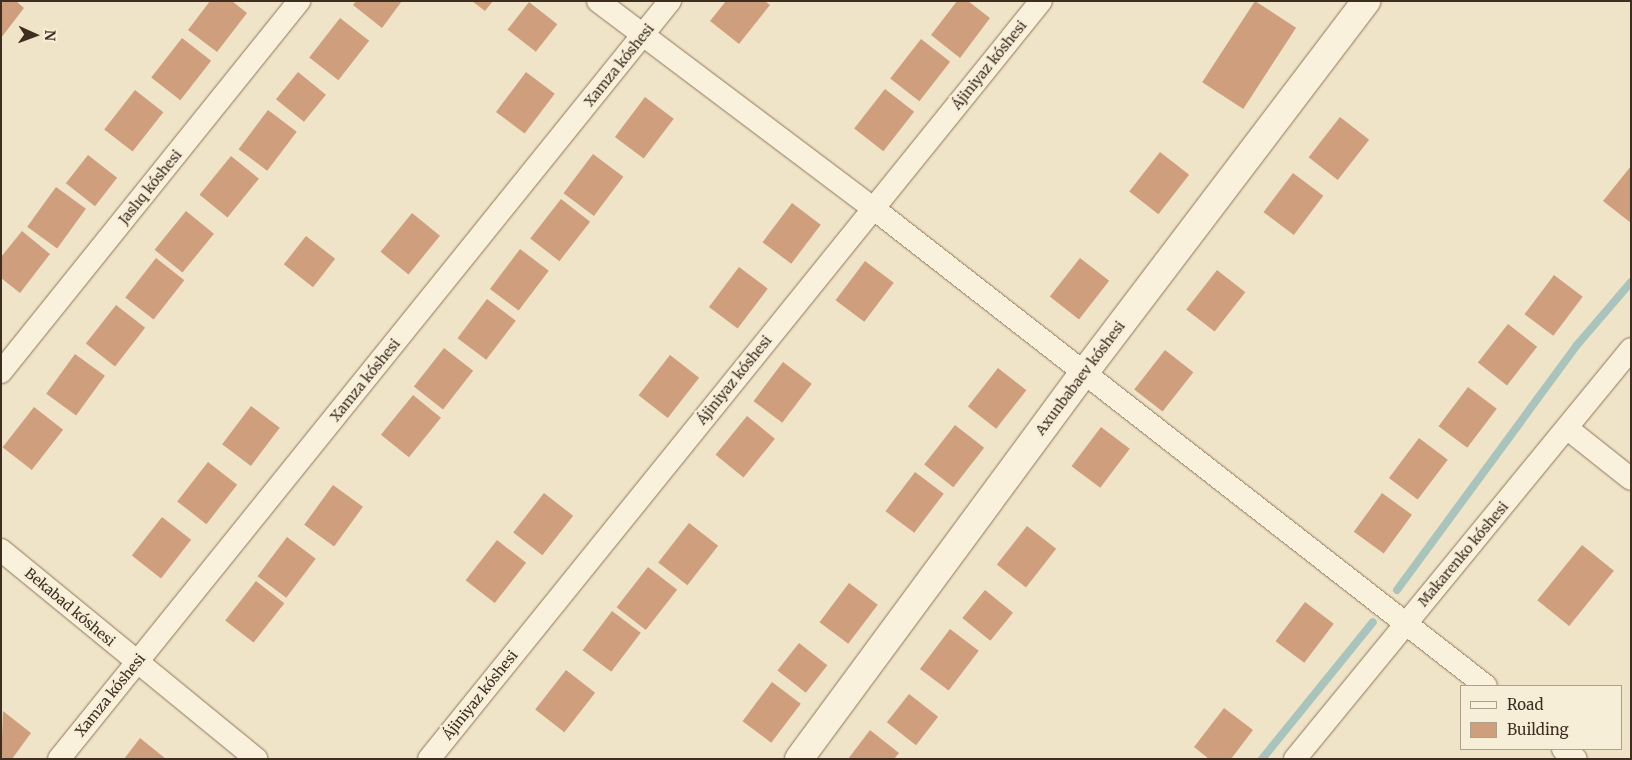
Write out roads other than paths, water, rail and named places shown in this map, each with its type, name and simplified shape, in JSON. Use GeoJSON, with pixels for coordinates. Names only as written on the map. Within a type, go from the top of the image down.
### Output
{"type":"FeatureCollection","features":[{"type":"Feature","properties":{"kind":"street","name":"Jaslıq kóshesi"},"geometry":{"type":"LineString","coordinates":[[1,372],[298,1]]}},
{"type":"Feature","properties":{"kind":"street"},"geometry":{"type":"LineString","coordinates":[[598,1],[873,208],[1406,621],[1485,685]]}},
{"type":"Feature","properties":{"kind":"street","name":"Xamza kóshesi"},"geometry":{"type":"LineString","coordinates":[[59,759],[670,1]]}},
{"type":"Feature","properties":{"kind":"street","name":"Ájiniyaz kóshesi"},"geometry":{"type":"LineString","coordinates":[[429,759],[1040,1]]}},
{"type":"Feature","properties":{"kind":"street","name":"Axunbabaev kóshesi"},"geometry":{"type":"LineString","coordinates":[[799,759],[1084,373],[1366,1]]}},
{"type":"Feature","properties":{"kind":"street","name":"Makarenko kóshesi"},"geometry":{"type":"LineString","coordinates":[[1295,759],[1406,621],[1568,429],[1631,349]]}},
{"type":"Feature","properties":{"kind":"street"},"geometry":{"type":"LineString","coordinates":[[1568,429],[1631,479]]}},
{"type":"Feature","properties":{"kind":"street","name":"Bekabad kóshesi"},"geometry":{"type":"LineString","coordinates":[[1,550],[136,663],[256,759]]}},
{"type":"Feature","properties":{"kind":"street"},"geometry":{"type":"LineString","coordinates":[[1564,750],[1576,759]]}},
{"type":"Feature","properties":{"kind":"waterway"},"geometry":{"type":"LineString","coordinates":[[1397,590],[1577,345],[1631,282]]}},
{"type":"Feature","properties":{"kind":"waterway"},"geometry":{"type":"LineString","coordinates":[[1262,759],[1373,622]]}}]}
